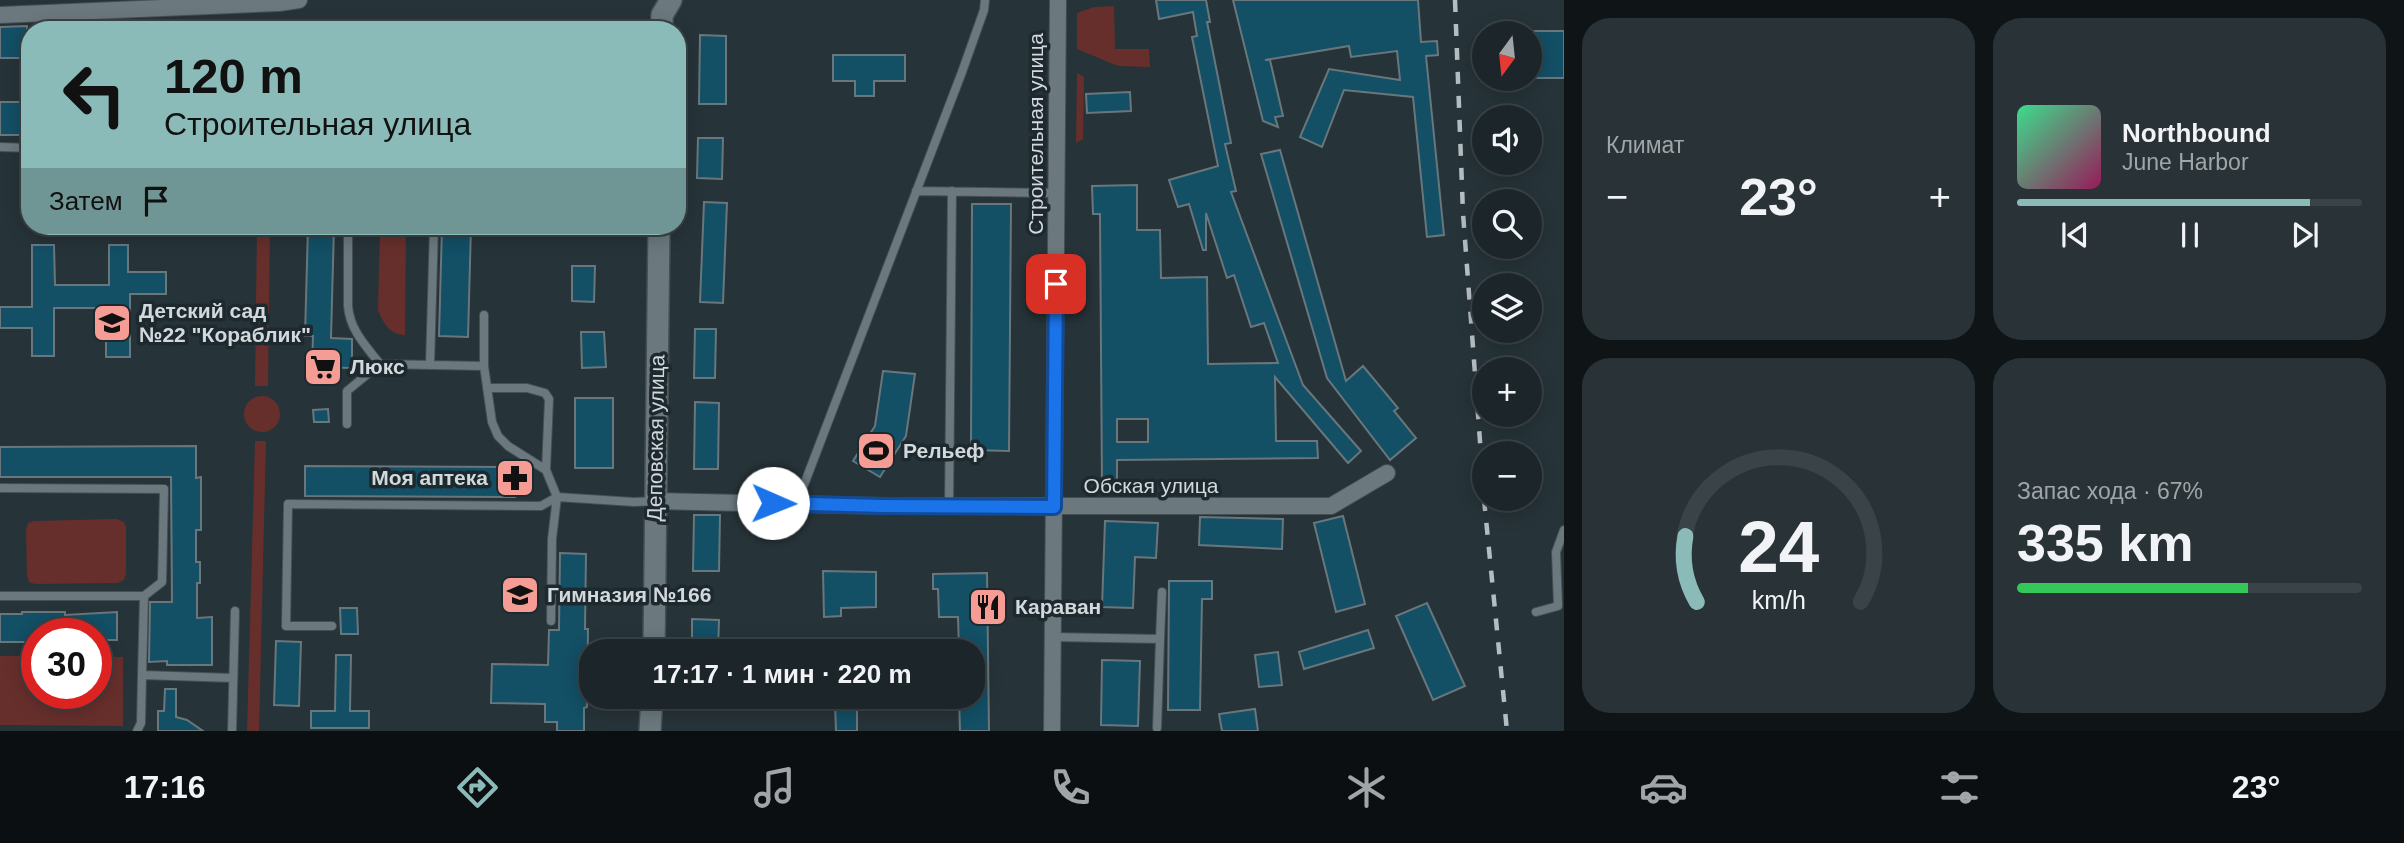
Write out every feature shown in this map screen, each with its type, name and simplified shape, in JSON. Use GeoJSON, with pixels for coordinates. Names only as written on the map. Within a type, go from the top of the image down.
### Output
{"type":"FeatureCollection","features":[{"type":"Feature","properties":{"kind":"street"},"geometry":{"type":"LineString","coordinates":[[0,15],[299,0]]}},
{"type":"Feature","properties":{"kind":"street","name":"Строительная улица"},"geometry":{"type":"LineString","coordinates":[[1052,731],[1058,0]]}},
{"type":"Feature","properties":{"kind":"street","name":"Деповская улица"},"geometry":{"type":"LineString","coordinates":[[654,639],[659,235]]}},
{"type":"Feature","properties":{"kind":"street","name":"Обская улица"},"geometry":{"type":"LineString","coordinates":[[655,501],[1054,507],[1331,506],[1387,473]]}},
{"type":"Feature","properties":{"kind":"street"},"geometry":{"type":"LineString","coordinates":[[650,731],[651,709]]}},
{"type":"Feature","properties":{"kind":"lane"},"geometry":{"type":"LineString","coordinates":[[797,503],[962,72],[985,0]]}},
{"type":"Feature","properties":{"kind":"lane"},"geometry":{"type":"LineString","coordinates":[[0,147],[21,148]]}},
{"type":"Feature","properties":{"kind":"lane"},"geometry":{"type":"LineString","coordinates":[[916,191],[1057,193]]}},
{"type":"Feature","properties":{"kind":"lane"},"geometry":{"type":"LineString","coordinates":[[950,506],[953,191]]}},
{"type":"Feature","properties":{"kind":"lane"},"geometry":{"type":"LineString","coordinates":[[348,235],[349,319],[355,333],[380,364]]}},
{"type":"Feature","properties":{"kind":"lane"},"geometry":{"type":"LineString","coordinates":[[430,365],[434,235]]}},
{"type":"Feature","properties":{"kind":"lane"},"geometry":{"type":"LineString","coordinates":[[484,315],[484,366],[492,422],[498,436],[508,446],[546,470]]}},
{"type":"Feature","properties":{"kind":"lane"},"geometry":{"type":"LineString","coordinates":[[347,424],[347,391],[380,364],[484,366]]}},
{"type":"Feature","properties":{"kind":"lane"},"geometry":{"type":"LineString","coordinates":[[487,388],[527,388],[545,393],[549,399],[546,470],[557,497],[552,539],[551,621]]}},
{"type":"Feature","properties":{"kind":"lane"},"geometry":{"type":"LineString","coordinates":[[0,488],[164,489],[162,582],[144,597],[0,596]]}},
{"type":"Feature","properties":{"kind":"lane"},"geometry":{"type":"LineString","coordinates":[[332,626],[286,626],[288,504],[541,506],[557,497],[655,501]]}},
{"type":"Feature","properties":{"kind":"lane"},"geometry":{"type":"LineString","coordinates":[[1536,611],[1561,606],[1556,552],[1564,530]]}},
{"type":"Feature","properties":{"kind":"lane"},"geometry":{"type":"LineString","coordinates":[[1157,728],[1162,592]]}},
{"type":"Feature","properties":{"kind":"lane"},"geometry":{"type":"LineString","coordinates":[[137,731],[141,723],[144,597]]}},
{"type":"Feature","properties":{"kind":"lane"},"geometry":{"type":"LineString","coordinates":[[232,731],[234,611]]}},
{"type":"Feature","properties":{"kind":"lane"},"geometry":{"type":"LineString","coordinates":[[1053,636],[1160,639]]}},
{"type":"Feature","properties":{"kind":"lane"},"geometry":{"type":"LineString","coordinates":[[142,675],[233,678]]}},
{"type":"Feature","properties":{"kind":"shaded area"},"geometry":{"type":"Polygon","coordinates":[[[1114,6],[1115,49],[1149,49],[1150,67],[1118,66],[1077,49],[1077,13],[1094,7],[1114,6]]]}},
{"type":"Feature","properties":{"kind":"shaded area"},"geometry":{"type":"Polygon","coordinates":[[[1077,73],[1084,77],[1083,139],[1076,143],[1077,73]]]}},
{"type":"Feature","properties":{"kind":"shaded area"},"geometry":{"type":"Polygon","coordinates":[[[257,235],[270,235],[268,386],[255,386],[257,235]]]}},
{"type":"Feature","properties":{"kind":"shaded area"},"geometry":{"type":"Polygon","coordinates":[[[380,235],[406,235],[405,335],[395,333],[388,327],[378,310],[380,235]]]}},
{"type":"Feature","properties":{"kind":"shaded area"},"geometry":{"type":"Polygon","coordinates":[[[262,396],[274,402],[280,414],[274,426],[262,432],[250,426],[244,414],[250,402],[262,396]]]}},
{"type":"Feature","properties":{"kind":"shaded area"},"geometry":{"type":"Polygon","coordinates":[[[255,441],[266,441],[259,731],[247,731],[255,441]]]}},
{"type":"Feature","properties":{"kind":"shaded area"},"geometry":{"type":"Polygon","coordinates":[[[117,519],[124,522],[126,527],[124,580],[117,583],[29,582],[26,530],[28,523],[117,519]]]}},
{"type":"Feature","properties":{"kind":"shaded area"},"geometry":{"type":"Polygon","coordinates":[[[0,656],[21,656],[21,709],[112,709],[112,657],[123,657],[123,726],[0,725],[0,656]]]}},
{"type":"Feature","properties":{"kind":"building"},"geometry":{"type":"Polygon","coordinates":[[[1156,0],[1206,0],[1210,22],[1207,22],[1231,143],[1225,144],[1236,191],[1231,192],[1303,385],[1361,451],[1348,463],[1275,377],[1276,441],[1317,441],[1318,458],[1117,460],[1117,485],[1102,485],[1100,214],[1093,214],[1092,186],[1137,185],[1137,230],[1160,230],[1161,278],[1207,277],[1208,364],[1278,363],[1264,323],[1251,327],[1234,275],[1227,278],[1206,213],[1206,250],[1203,250],[1189,204],[1178,207],[1169,180],[1218,166],[1192,37],[1197,36],[1193,12],[1159,19],[1156,0]],[[1117,419],[1117,442],[1148,442],[1148,419],[1117,419]]]}},
{"type":"Feature","properties":{"kind":"building"},"geometry":{"type":"Polygon","coordinates":[[[1233,0],[1418,0],[1421,42],[1437,41],[1438,55],[1426,56],[1444,235],[1427,237],[1413,97],[1344,90],[1322,147],[1300,137],[1329,69],[1400,80],[1397,51],[1351,57],[1349,46],[1265,60],[1270,60],[1283,116],[1275,117],[1278,127],[1263,121],[1233,0]]]}},
{"type":"Feature","properties":{"kind":"building"},"geometry":{"type":"Polygon","coordinates":[[[21,26],[21,58],[0,58],[0,27],[21,26]]]}},
{"type":"Feature","properties":{"kind":"building"},"geometry":{"type":"Polygon","coordinates":[[[1542,31],[1564,31],[1564,78],[1542,78],[1542,31]]]}},
{"type":"Feature","properties":{"kind":"building"},"geometry":{"type":"Polygon","coordinates":[[[700,35],[726,36],[726,104],[699,104],[700,35]]]}},
{"type":"Feature","properties":{"kind":"building"},"geometry":{"type":"Polygon","coordinates":[[[833,55],[905,55],[905,81],[874,81],[874,96],[855,96],[855,81],[833,81],[833,55]]]}},
{"type":"Feature","properties":{"kind":"building"},"geometry":{"type":"Polygon","coordinates":[[[1130,92],[1131,111],[1087,113],[1086,94],[1130,92]]]}},
{"type":"Feature","properties":{"kind":"building"},"geometry":{"type":"Polygon","coordinates":[[[0,102],[21,102],[21,135],[0,135],[0,102]]]}},
{"type":"Feature","properties":{"kind":"building"},"geometry":{"type":"Polygon","coordinates":[[[698,138],[723,138],[722,179],[697,178],[698,138]]]}},
{"type":"Feature","properties":{"kind":"building"},"geometry":{"type":"Polygon","coordinates":[[[1280,150],[1346,381],[1363,366],[1398,408],[1394,411],[1416,438],[1390,460],[1327,378],[1261,154],[1280,150]]]}},
{"type":"Feature","properties":{"kind":"building"},"geometry":{"type":"Polygon","coordinates":[[[704,202],[727,203],[723,303],[700,302],[704,202]]]}},
{"type":"Feature","properties":{"kind":"building"},"geometry":{"type":"Polygon","coordinates":[[[972,204],[1011,204],[1009,451],[971,450],[972,204]]]}},
{"type":"Feature","properties":{"kind":"building"},"geometry":{"type":"Polygon","coordinates":[[[308,235],[334,235],[331,338],[352,339],[352,368],[312,367],[313,336],[305,336],[308,235]]]}},
{"type":"Feature","properties":{"kind":"building"},"geometry":{"type":"Polygon","coordinates":[[[442,235],[471,235],[468,337],[439,336],[442,235]]]}},
{"type":"Feature","properties":{"kind":"building"},"geometry":{"type":"Polygon","coordinates":[[[32,245],[54,245],[55,285],[109,285],[109,245],[128,245],[128,272],[166,272],[166,294],[130,294],[130,357],[106,357],[106,308],[54,308],[54,356],[32,356],[32,328],[0,328],[0,307],[32,307],[32,245]]]}},
{"type":"Feature","properties":{"kind":"building"},"geometry":{"type":"Polygon","coordinates":[[[572,266],[595,266],[594,302],[572,301],[572,266]]]}},
{"type":"Feature","properties":{"kind":"building"},"geometry":{"type":"Polygon","coordinates":[[[695,329],[716,329],[715,378],[694,378],[695,329]]]}},
{"type":"Feature","properties":{"kind":"building"},"geometry":{"type":"Polygon","coordinates":[[[581,332],[604,332],[606,367],[582,368],[581,332]]]}},
{"type":"Feature","properties":{"kind":"building"},"geometry":{"type":"Polygon","coordinates":[[[883,371],[915,374],[906,436],[880,477],[853,461],[875,426],[883,371]]]}},
{"type":"Feature","properties":{"kind":"building"},"geometry":{"type":"Polygon","coordinates":[[[575,398],[613,398],[613,468],[575,468],[575,398]]]}},
{"type":"Feature","properties":{"kind":"building"},"geometry":{"type":"Polygon","coordinates":[[[695,402],[719,403],[718,469],[694,469],[695,402]]]}},
{"type":"Feature","properties":{"kind":"building"},"geometry":{"type":"Polygon","coordinates":[[[328,409],[329,422],[314,422],[313,410],[328,409]]]}},
{"type":"Feature","properties":{"kind":"building"},"geometry":{"type":"Polygon","coordinates":[[[196,446],[196,478],[201,477],[201,530],[196,530],[196,562],[200,562],[197,618],[212,617],[212,665],[167,665],[167,661],[149,662],[150,602],[172,602],[171,477],[0,477],[0,447],[196,446]]]}},
{"type":"Feature","properties":{"kind":"building"},"geometry":{"type":"Polygon","coordinates":[[[305,466],[515,467],[515,497],[305,496],[305,466]]]}},
{"type":"Feature","properties":{"kind":"building"},"geometry":{"type":"Polygon","coordinates":[[[694,515],[720,515],[719,571],[693,571],[694,515]]]}},
{"type":"Feature","properties":{"kind":"building"},"geometry":{"type":"Polygon","coordinates":[[[1343,516],[1365,604],[1336,612],[1314,523],[1343,516]]]}},
{"type":"Feature","properties":{"kind":"building"},"geometry":{"type":"Polygon","coordinates":[[[1200,517],[1283,519],[1282,549],[1199,545],[1200,517]]]}},
{"type":"Feature","properties":{"kind":"building"},"geometry":{"type":"Polygon","coordinates":[[[1105,521],[1158,523],[1156,558],[1135,557],[1133,608],[1102,607],[1105,521]]]}},
{"type":"Feature","properties":{"kind":"building"},"geometry":{"type":"Polygon","coordinates":[[[560,553],[586,554],[585,629],[588,629],[588,639],[579,639],[579,709],[584,709],[584,731],[557,731],[557,722],[545,722],[545,704],[491,703],[492,664],[548,665],[549,630],[559,630],[560,553]]]}},
{"type":"Feature","properties":{"kind":"building"},"geometry":{"type":"Polygon","coordinates":[[[823,571],[876,572],[876,607],[841,608],[841,616],[824,617],[823,571]]]}},
{"type":"Feature","properties":{"kind":"building"},"geometry":{"type":"Polygon","coordinates":[[[987,573],[989,731],[960,731],[959,709],[985,709],[985,639],[959,639],[958,617],[939,617],[938,589],[933,589],[933,574],[987,573]]]}},
{"type":"Feature","properties":{"kind":"building"},"geometry":{"type":"Polygon","coordinates":[[[1169,581],[1212,581],[1212,599],[1202,599],[1200,710],[1168,710],[1169,581]]]}},
{"type":"Feature","properties":{"kind":"building"},"geometry":{"type":"Polygon","coordinates":[[[1427,603],[1465,686],[1433,700],[1396,616],[1427,603]]]}},
{"type":"Feature","properties":{"kind":"building"},"geometry":{"type":"Polygon","coordinates":[[[340,608],[357,608],[358,634],[341,634],[340,608]]]}},
{"type":"Feature","properties":{"kind":"building"},"geometry":{"type":"Polygon","coordinates":[[[117,612],[117,640],[112,640],[112,618],[21,618],[21,642],[0,642],[0,614],[117,612]]]}},
{"type":"Feature","properties":{"kind":"building"},"geometry":{"type":"Polygon","coordinates":[[[692,619],[719,620],[718,639],[692,639],[692,619]]]}},
{"type":"Feature","properties":{"kind":"building"},"geometry":{"type":"Polygon","coordinates":[[[1368,630],[1374,648],[1304,669],[1299,652],[1368,630]]]}},
{"type":"Feature","properties":{"kind":"building"},"geometry":{"type":"Polygon","coordinates":[[[276,641],[301,642],[299,706],[274,705],[276,641]]]}},
{"type":"Feature","properties":{"kind":"building"},"geometry":{"type":"Polygon","coordinates":[[[1278,652],[1282,685],[1259,687],[1255,655],[1278,652]]]}},
{"type":"Feature","properties":{"kind":"building"},"geometry":{"type":"Polygon","coordinates":[[[336,655],[351,655],[350,711],[369,711],[369,728],[311,728],[311,711],[335,711],[336,655]]]}},
{"type":"Feature","properties":{"kind":"building"},"geometry":{"type":"Polygon","coordinates":[[[1102,660],[1140,661],[1138,726],[1101,725],[1102,660]]]}},
{"type":"Feature","properties":{"kind":"building"},"geometry":{"type":"Polygon","coordinates":[[[165,689],[176,689],[176,717],[187,720],[203,731],[158,731],[158,711],[164,711],[165,689]]]}},
{"type":"Feature","properties":{"kind":"building"},"geometry":{"type":"Polygon","coordinates":[[[835,709],[857,709],[857,731],[836,731],[835,709]]]}},
{"type":"Feature","properties":{"kind":"building"},"geometry":{"type":"Polygon","coordinates":[[[1255,709],[1258,731],[1222,731],[1219,714],[1255,709]]]}},
{"type":"Feature","properties":{"kind":"railway"},"geometry":{"type":"LineString","coordinates":[[1455,0],[1463,213],[1480,441]]}},
{"type":"Feature","properties":{"kind":"railway"},"geometry":{"type":"LineString","coordinates":[[1485,511],[1507,731]]}},
{"type":"Feature","properties":{"kind":"place","name":"Детский сад №22 \"Кораблик\""},"geometry":{"type":"Point","coordinates":[112,323]}},
{"type":"Feature","properties":{"kind":"place","name":"Люкс"},"geometry":{"type":"Point","coordinates":[323,367]}},
{"type":"Feature","properties":{"kind":"place","name":"Рельеф"},"geometry":{"type":"Point","coordinates":[876,451]}},
{"type":"Feature","properties":{"kind":"place","name":"Моя аптека"},"geometry":{"type":"Point","coordinates":[515,478]}},
{"type":"Feature","properties":{"kind":"place","name":"Гимназия №166"},"geometry":{"type":"Point","coordinates":[520,595]}},
{"type":"Feature","properties":{"kind":"place","name":"Караван"},"geometry":{"type":"Point","coordinates":[988,607]}},
{"type":"Feature","properties":{"kind":"route"},"geometry":{"type":"LineString","coordinates":[[773,503],[1054,507],[1056,284]]}}]}
